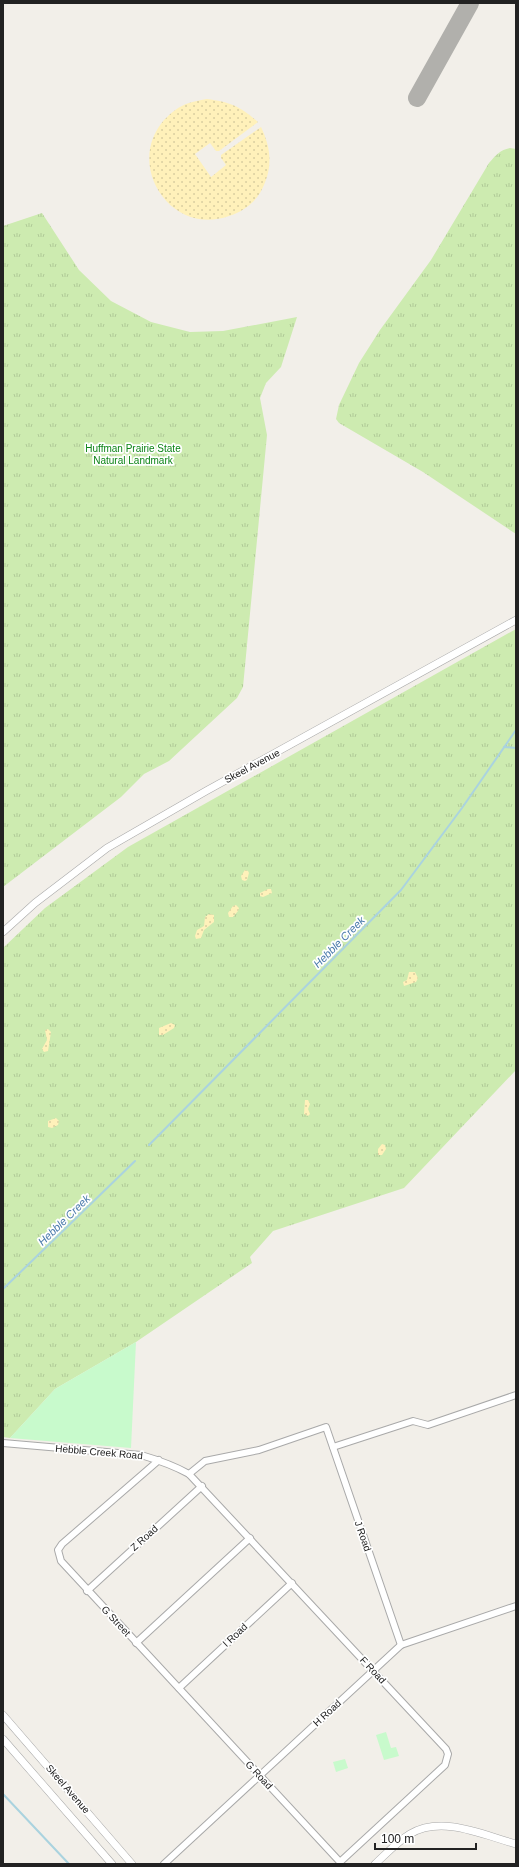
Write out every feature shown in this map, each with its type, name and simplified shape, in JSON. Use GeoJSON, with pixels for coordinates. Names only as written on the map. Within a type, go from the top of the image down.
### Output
{"type":"FeatureCollection","features":[{"type":"Feature","properties":{"kind":"street","name":"Skeel Avenue"},"geometry":{"type":"LineString","coordinates":[[3,932],[41,898],[107,848],[206,791],[516,620]]}},
{"type":"Feature","properties":{"kind":"street"},"geometry":{"type":"LineString","coordinates":[[333,1447],[413,1421],[428,1425],[516,1395]]}},
{"type":"Feature","properties":{"kind":"street","name":"J Road"},"geometry":{"type":"LineString","coordinates":[[189,1474],[205,1461],[260,1450],[326,1427],[401,1645]]}},
{"type":"Feature","properties":{"kind":"street","name":"Hebble Creek Road"},"geometry":{"type":"LineString","coordinates":[[3,1443],[141,1455],[159,1460],[189,1474]]}},
{"type":"Feature","properties":{"kind":"street","name":"G Street"},"geometry":{"type":"LineString","coordinates":[[159,1460],[62,1544],[58,1550],[61,1561],[87,1591],[179,1688]]}},
{"type":"Feature","properties":{"kind":"street","name":"F Road"},"geometry":{"type":"LineString","coordinates":[[189,1474],[202,1486],[374,1671],[446,1749],[448,1754],[448,1760],[445,1765],[340,1862]]}},
{"type":"Feature","properties":{"kind":"street","name":"Z Road"},"geometry":{"type":"LineString","coordinates":[[87,1591],[202,1486]]}},
{"type":"Feature","properties":{"kind":"street"},"geometry":{"type":"LineString","coordinates":[[136,1643],[250,1538]]}},
{"type":"Feature","properties":{"kind":"street","name":"I Road"},"geometry":{"type":"LineString","coordinates":[[179,1688],[292,1583]]}},
{"type":"Feature","properties":{"kind":"street","name":"H Road"},"geometry":{"type":"LineString","coordinates":[[164,1864],[401,1645],[516,1606]]}},
{"type":"Feature","properties":{"kind":"street","name":"G Road"},"geometry":{"type":"LineString","coordinates":[[179,1688],[340,1862]]}},
{"type":"Feature","properties":{"kind":"street","name":"Skeel Avenue"},"geometry":{"type":"LineString","coordinates":[[3,1715],[132,1864]]}},
{"type":"Feature","properties":{"kind":"street","name":"Skeel Avenue"},"geometry":{"type":"LineString","coordinates":[[3,1739],[112,1864]]}},
{"type":"Feature","properties":{"kind":"street"},"geometry":{"type":"LineString","coordinates":[[375,1864],[411,1834],[432,1826],[444,1825],[459,1828],[516,1844]]}},
{"type":"Feature","properties":{"kind":"green space"},"geometry":{"type":"Polygon","coordinates":[[[510,148],[516,149],[516,534],[423,472],[339,423],[336,419],[339,405],[359,363],[380,330],[431,260],[489,163],[498,153],[510,148]]]}},
{"type":"Feature","properties":{"kind":"green space","name":"Huffman Prairie State Natural Landmark"},"geometry":{"type":"Polygon","coordinates":[[[42,213],[79,270],[111,301],[151,322],[190,332],[223,331],[297,317],[281,367],[266,383],[260,398],[267,435],[243,687],[237,698],[169,761],[144,774],[121,797],[3,887],[3,226],[42,213]]]}},
{"type":"Feature","properties":{"kind":"green space"},"geometry":{"type":"Polygon","coordinates":[[[516,629],[516,1070],[404,1188],[273,1231],[250,1257],[252,1263],[136,1342],[55,1389],[10,1438],[3,1437],[3,948],[45,908],[128,847],[516,629]]]}},
{"type":"Feature","properties":{"kind":"green space"},"geometry":{"type":"Polygon","coordinates":[[[136,1342],[131,1448],[10,1438],[55,1389],[136,1342]]]}},
{"type":"Feature","properties":{"kind":"green space"},"geometry":{"type":"Polygon","coordinates":[[[386,1732],[391,1748],[396,1747],[399,1756],[384,1760],[376,1735],[386,1732]]]}},
{"type":"Feature","properties":{"kind":"green space"},"geometry":{"type":"Polygon","coordinates":[[[345,1759],[348,1768],[336,1772],[333,1762],[345,1759]]]}},
{"type":"Feature","properties":{"kind":"sand"},"geometry":{"type":"Polygon","coordinates":[[[207,99],[228,103],[240,108],[258,122],[219,151],[216,151],[210,143],[195,154],[211,177],[226,165],[221,158],[221,155],[261,127],[265,135],[270,160],[264,185],[254,201],[243,210],[234,214],[208,220],[189,216],[173,207],[160,193],[152,176],[149,157],[153,138],[164,120],[172,112],[185,104],[207,99]]]}},
{"type":"Feature","properties":{"kind":"sand"},"geometry":{"type":"Polygon","coordinates":[[[245,870],[249,873],[247,880],[245,881],[242,880],[241,876],[245,870]]]}},
{"type":"Feature","properties":{"kind":"sand"},"geometry":{"type":"Polygon","coordinates":[[[271,889],[272,893],[263,897],[260,896],[260,893],[271,889]]]}},
{"type":"Feature","properties":{"kind":"sand"},"geometry":{"type":"Polygon","coordinates":[[[236,905],[239,908],[238,911],[233,917],[229,917],[228,913],[233,906],[236,905]]]}},
{"type":"Feature","properties":{"kind":"sand"},"geometry":{"type":"Polygon","coordinates":[[[209,914],[214,915],[214,922],[204,930],[201,938],[196,939],[195,936],[197,930],[204,926],[205,917],[209,914]]]}},
{"type":"Feature","properties":{"kind":"sand"},"geometry":{"type":"Polygon","coordinates":[[[409,972],[415,972],[418,978],[416,982],[404,986],[403,982],[407,980],[409,972]]]}},
{"type":"Feature","properties":{"kind":"sand"},"geometry":{"type":"Polygon","coordinates":[[[171,1023],[175,1025],[174,1028],[163,1035],[159,1035],[159,1028],[171,1023]]]}},
{"type":"Feature","properties":{"kind":"sand"},"geometry":{"type":"Polygon","coordinates":[[[48,1029],[51,1032],[48,1051],[44,1052],[42,1049],[47,1040],[45,1030],[48,1029]]]}},
{"type":"Feature","properties":{"kind":"sand"},"geometry":{"type":"Polygon","coordinates":[[[305,1100],[308,1100],[310,1104],[308,1109],[310,1114],[308,1116],[304,1114],[305,1100]]]}},
{"type":"Feature","properties":{"kind":"sand"},"geometry":{"type":"Polygon","coordinates":[[[56,1118],[59,1121],[58,1125],[52,1128],[48,1127],[48,1121],[56,1118]]]}},
{"type":"Feature","properties":{"kind":"sand"},"geometry":{"type":"Polygon","coordinates":[[[382,1144],[385,1145],[386,1149],[382,1155],[378,1155],[378,1149],[382,1144]]]}},
{"type":"Feature","properties":{"kind":"waterway","name":"Hebble Creek"},"geometry":{"type":"LineString","coordinates":[[149,1145],[401,890],[462,808],[516,730]]}},
{"type":"Feature","properties":{"kind":"waterway"},"geometry":{"type":"LineString","coordinates":[[504,747],[516,748]]}},
{"type":"Feature","properties":{"kind":"waterway","name":"Hebble Creek"},"geometry":{"type":"LineString","coordinates":[[3,1289],[135,1161]]}},
{"type":"Feature","properties":{"kind":"waterway"},"geometry":{"type":"LineString","coordinates":[[3,1794],[69,1864]]}},
{"type":"Feature","properties":{"kind":"taxiway"},"geometry":{"type":"LineString","coordinates":[[417,98],[470,3]]}}]}
